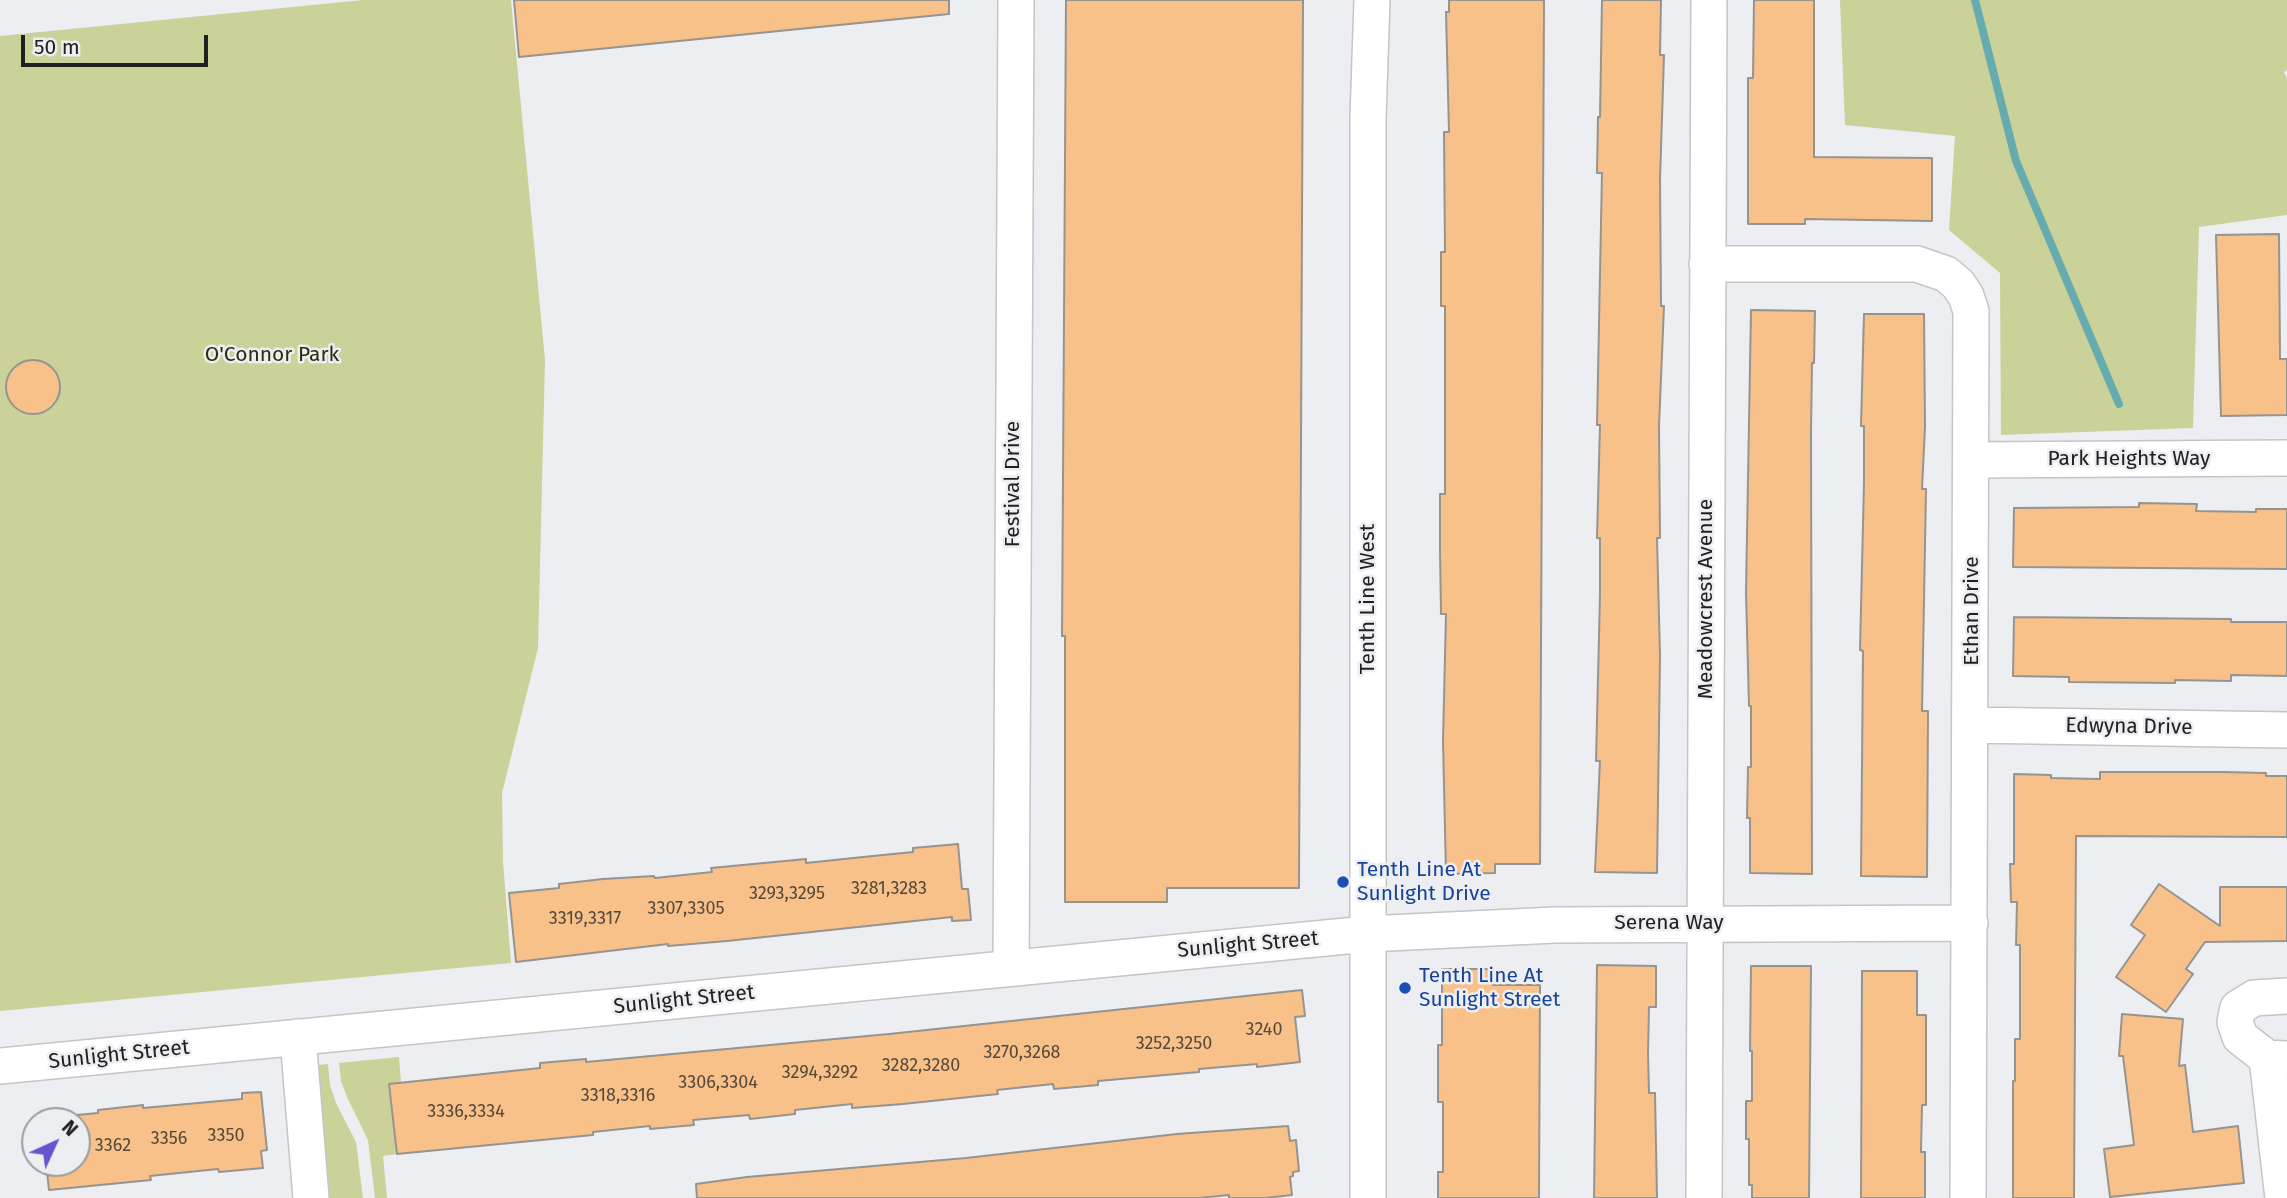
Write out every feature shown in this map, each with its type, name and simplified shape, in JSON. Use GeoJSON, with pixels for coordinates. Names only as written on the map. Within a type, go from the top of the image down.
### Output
{"type":"FeatureCollection","features":[{"type":"Feature","properties":{"kind":"street","name":"Festival Drive"},"geometry":{"type":"LineString","coordinates":[[1011,968],[1016,0]]}},
{"type":"Feature","properties":{"kind":"street","name":"Tenth Line West"},"geometry":{"type":"LineString","coordinates":[[1368,1198],[1368,118],[1372,0]]}},
{"type":"Feature","properties":{"kind":"street","name":"Meadowcrest Avenue"},"geometry":{"type":"LineString","coordinates":[[1704,1198],[1709,0]]}},
{"type":"Feature","properties":{"kind":"street","name":"Ethan Drive"},"geometry":{"type":"LineString","coordinates":[[1707,264],[1917,264],[1946,274],[1958,284],[1971,311],[1968,1198]]}},
{"type":"Feature","properties":{"kind":"street","name":"Park Heights Way"},"geometry":{"type":"LineString","coordinates":[[1972,460],[2287,458]]}},
{"type":"Feature","properties":{"kind":"street","name":"Edwyna Drive"},"geometry":{"type":"LineString","coordinates":[[1971,725],[2287,730]]}},
{"type":"Feature","properties":{"kind":"street","name":"Serena Way"},"geometry":{"type":"LineString","coordinates":[[1367,934],[1555,925],[1970,923]]}},
{"type":"Feature","properties":{"kind":"street","name":"Sunlight Street"},"geometry":{"type":"LineString","coordinates":[[0,1066],[1367,934]]}},
{"type":"Feature","properties":{"kind":"street"},"geometry":{"type":"LineString","coordinates":[[2283,1198],[2277,1059],[2239,1037],[2235,1022],[2238,1008],[2254,998],[2287,996]]}},
{"type":"Feature","properties":{"kind":"street"},"geometry":{"type":"LineString","coordinates":[[298,1037],[311,1198]]}},
{"type":"Feature","properties":{"kind":"green space","name":"O'Connor Park"},"geometry":{"type":"Polygon","coordinates":[[[363,0],[511,0],[545,360],[538,648],[502,793],[503,862],[511,963],[0,1011],[0,36],[363,0]]]}},
{"type":"Feature","properties":{"kind":"green space"},"geometry":{"type":"Polygon","coordinates":[[[1840,0],[2287,0],[2287,70],[2284,72],[2287,79],[2287,215],[2199,227],[2193,428],[2001,435],[2000,273],[1949,230],[1955,136],[1845,125],[1840,0]]]}},
{"type":"Feature","properties":{"kind":"green space"},"geometry":{"type":"Polygon","coordinates":[[[399,1057],[401,1083],[389,1084],[397,1154],[383,1156],[387,1198],[375,1198],[368,1140],[347,1097],[341,1081],[339,1063],[399,1057]]]}},
{"type":"Feature","properties":{"kind":"green space"},"geometry":{"type":"Polygon","coordinates":[[[328,1064],[330,1085],[336,1103],[356,1142],[363,1198],[330,1198],[318,1072],[319,1065],[328,1064]]]}},
{"type":"Feature","properties":{"kind":"building"},"geometry":{"type":"Polygon","coordinates":[[[514,0],[949,0],[949,14],[519,57],[514,0]]]}},
{"type":"Feature","properties":{"kind":"building"},"geometry":{"type":"Polygon","coordinates":[[[1066,0],[1303,0],[1299,888],[1167,888],[1167,902],[1065,902],[1065,636],[1062,636],[1066,0]]]}},
{"type":"Feature","properties":{"kind":"building"},"geometry":{"type":"Polygon","coordinates":[[[1449,0],[1544,0],[1540,864],[1495,864],[1495,873],[1446,874],[1443,741],[1446,614],[1441,614],[1440,494],[1445,494],[1445,306],[1441,306],[1441,252],[1445,252],[1444,132],[1449,132],[1446,12],[1449,12],[1449,0]]]}},
{"type":"Feature","properties":{"kind":"building"},"geometry":{"type":"Polygon","coordinates":[[[1602,0],[1661,0],[1660,55],[1664,55],[1660,180],[1661,306],[1664,306],[1659,426],[1660,538],[1657,538],[1660,656],[1657,873],[1595,872],[1600,761],[1596,761],[1600,594],[1600,538],[1597,538],[1600,425],[1597,425],[1602,173],[1597,173],[1602,0]]]}},
{"type":"Feature","properties":{"kind":"building"},"geometry":{"type":"Polygon","coordinates":[[[1754,0],[1814,0],[1814,157],[1932,158],[1932,221],[1805,219],[1805,224],[1748,224],[1748,78],[1753,78],[1754,0]]]}},
{"type":"Feature","properties":{"kind":"building"},"geometry":{"type":"Polygon","coordinates":[[[2279,234],[2280,359],[2287,359],[2287,415],[2221,416],[2216,235],[2279,234]]]}},
{"type":"Feature","properties":{"kind":"building"},"geometry":{"type":"Polygon","coordinates":[[[1751,310],[1815,311],[1811,432],[1812,874],[1750,873],[1750,818],[1747,818],[1748,767],[1751,767],[1751,706],[1746,592],[1751,310]]]}},
{"type":"Feature","properties":{"kind":"building"},"geometry":{"type":"Polygon","coordinates":[[[1864,314],[1924,314],[1925,427],[1922,489],[1926,489],[1922,711],[1928,711],[1927,877],[1861,876],[1863,651],[1860,650],[1864,426],[1861,426],[1864,314]]]}},
{"type":"Feature","properties":{"kind":"building"},"geometry":{"type":"Polygon","coordinates":[[[33,360],[52,368],[60,387],[52,406],[33,414],[14,406],[6,387],[14,368],[33,360]]]}},
{"type":"Feature","properties":{"kind":"building"},"geometry":{"type":"Polygon","coordinates":[[[2139,503],[2197,504],[2196,511],[2256,512],[2256,509],[2287,509],[2287,569],[2013,567],[2014,508],[2139,507],[2139,503]]]}},
{"type":"Feature","properties":{"kind":"building"},"geometry":{"type":"Polygon","coordinates":[[[2014,617],[2287,622],[2287,676],[2231,675],[2231,681],[2175,680],[2175,683],[2069,682],[2069,677],[2013,676],[2014,617]]]}},
{"type":"Feature","properties":{"kind":"building"},"geometry":{"type":"Polygon","coordinates":[[[2100,772],[2224,772],[2287,776],[2287,837],[2076,836],[2074,1198],[2013,1198],[2013,1081],[2015,1039],[2020,1039],[2020,945],[2016,945],[2017,902],[2011,902],[2010,864],[2014,864],[2014,774],[2100,779],[2100,772]]]}},
{"type":"Feature","properties":{"kind":"building"},"geometry":{"type":"Polygon","coordinates":[[[958,844],[962,889],[968,889],[971,920],[952,921],[952,917],[727,941],[668,944],[516,962],[509,893],[559,888],[559,884],[603,879],[655,878],[712,872],[711,868],[806,859],[806,863],[913,852],[913,848],[958,844]]]}},
{"type":"Feature","properties":{"kind":"building"},"geometry":{"type":"Polygon","coordinates":[[[2159,884],[2220,926],[2220,887],[2287,887],[2287,941],[2205,942],[2186,969],[2193,974],[2166,1012],[2116,977],[2145,935],[2131,925],[2159,884]]]}},
{"type":"Feature","properties":{"kind":"building"},"geometry":{"type":"Polygon","coordinates":[[[1597,965],[1656,966],[1656,1007],[1649,1007],[1648,1053],[1649,1093],[1655,1093],[1657,1198],[1594,1198],[1597,965]]]}},
{"type":"Feature","properties":{"kind":"building"},"geometry":{"type":"Polygon","coordinates":[[[1751,966],[1811,966],[1809,1198],[1752,1198],[1752,1185],[1749,1185],[1749,1139],[1746,1139],[1746,1101],[1752,1101],[1751,966]]]}},
{"type":"Feature","properties":{"kind":"building"},"geometry":{"type":"Polygon","coordinates":[[[1442,969],[1493,969],[1493,985],[1540,985],[1539,1198],[1438,1198],[1438,1172],[1443,1172],[1443,1102],[1438,1102],[1438,1045],[1442,1045],[1442,969]]]}},
{"type":"Feature","properties":{"kind":"building"},"geometry":{"type":"Polygon","coordinates":[[[1862,971],[1917,971],[1917,1015],[1926,1015],[1926,1105],[1922,1105],[1921,1152],[1925,1152],[1925,1198],[1861,1198],[1862,971]]]}},
{"type":"Feature","properties":{"kind":"building"},"geometry":{"type":"Polygon","coordinates":[[[1302,990],[1305,1016],[1295,1017],[1300,1062],[1199,1069],[1199,1072],[1098,1081],[1098,1085],[1054,1089],[1053,1084],[997,1090],[998,1094],[903,1104],[852,1108],[852,1104],[795,1110],[795,1114],[750,1119],[749,1115],[693,1120],[694,1125],[650,1129],[650,1126],[593,1132],[593,1135],[397,1154],[389,1084],[540,1068],[540,1063],[586,1059],[586,1062],[889,1034],[1302,990]]]}},
{"type":"Feature","properties":{"kind":"building"},"geometry":{"type":"Polygon","coordinates":[[[2122,1014],[2183,1019],[2179,1066],[2185,1065],[2193,1132],[2238,1126],[2244,1183],[2110,1197],[2104,1149],[2134,1145],[2123,1056],[2119,1056],[2122,1014]]]}},
{"type":"Feature","properties":{"kind":"building"},"geometry":{"type":"Polygon","coordinates":[[[261,1092],[267,1150],[261,1151],[263,1168],[219,1172],[218,1169],[150,1176],[151,1180],[49,1190],[48,1177],[91,1177],[91,1114],[98,1113],[98,1110],[242,1099],[242,1093],[261,1092]]]}},
{"type":"Feature","properties":{"kind":"building"},"geometry":{"type":"Polygon","coordinates":[[[1288,1126],[1290,1141],[1296,1140],[1299,1171],[1293,1172],[1290,1177],[1292,1195],[1265,1198],[1229,1198],[1229,1195],[1199,1198],[697,1198],[696,1184],[747,1177],[966,1158],[1177,1134],[1288,1126]]]}},
{"type":"Feature","properties":{"kind":"waterway"},"geometry":{"type":"LineString","coordinates":[[1975,0],[2016,161],[2119,404]]}},
{"type":"Feature","properties":{"kind":"place","name":"Tenth Line At Sunlight Drive"},"geometry":{"type":"Point","coordinates":[1343,882]}},
{"type":"Feature","properties":{"kind":"place","name":"Tenth Line At Sunlight Street"},"geometry":{"type":"Point","coordinates":[1405,988]}}]}
